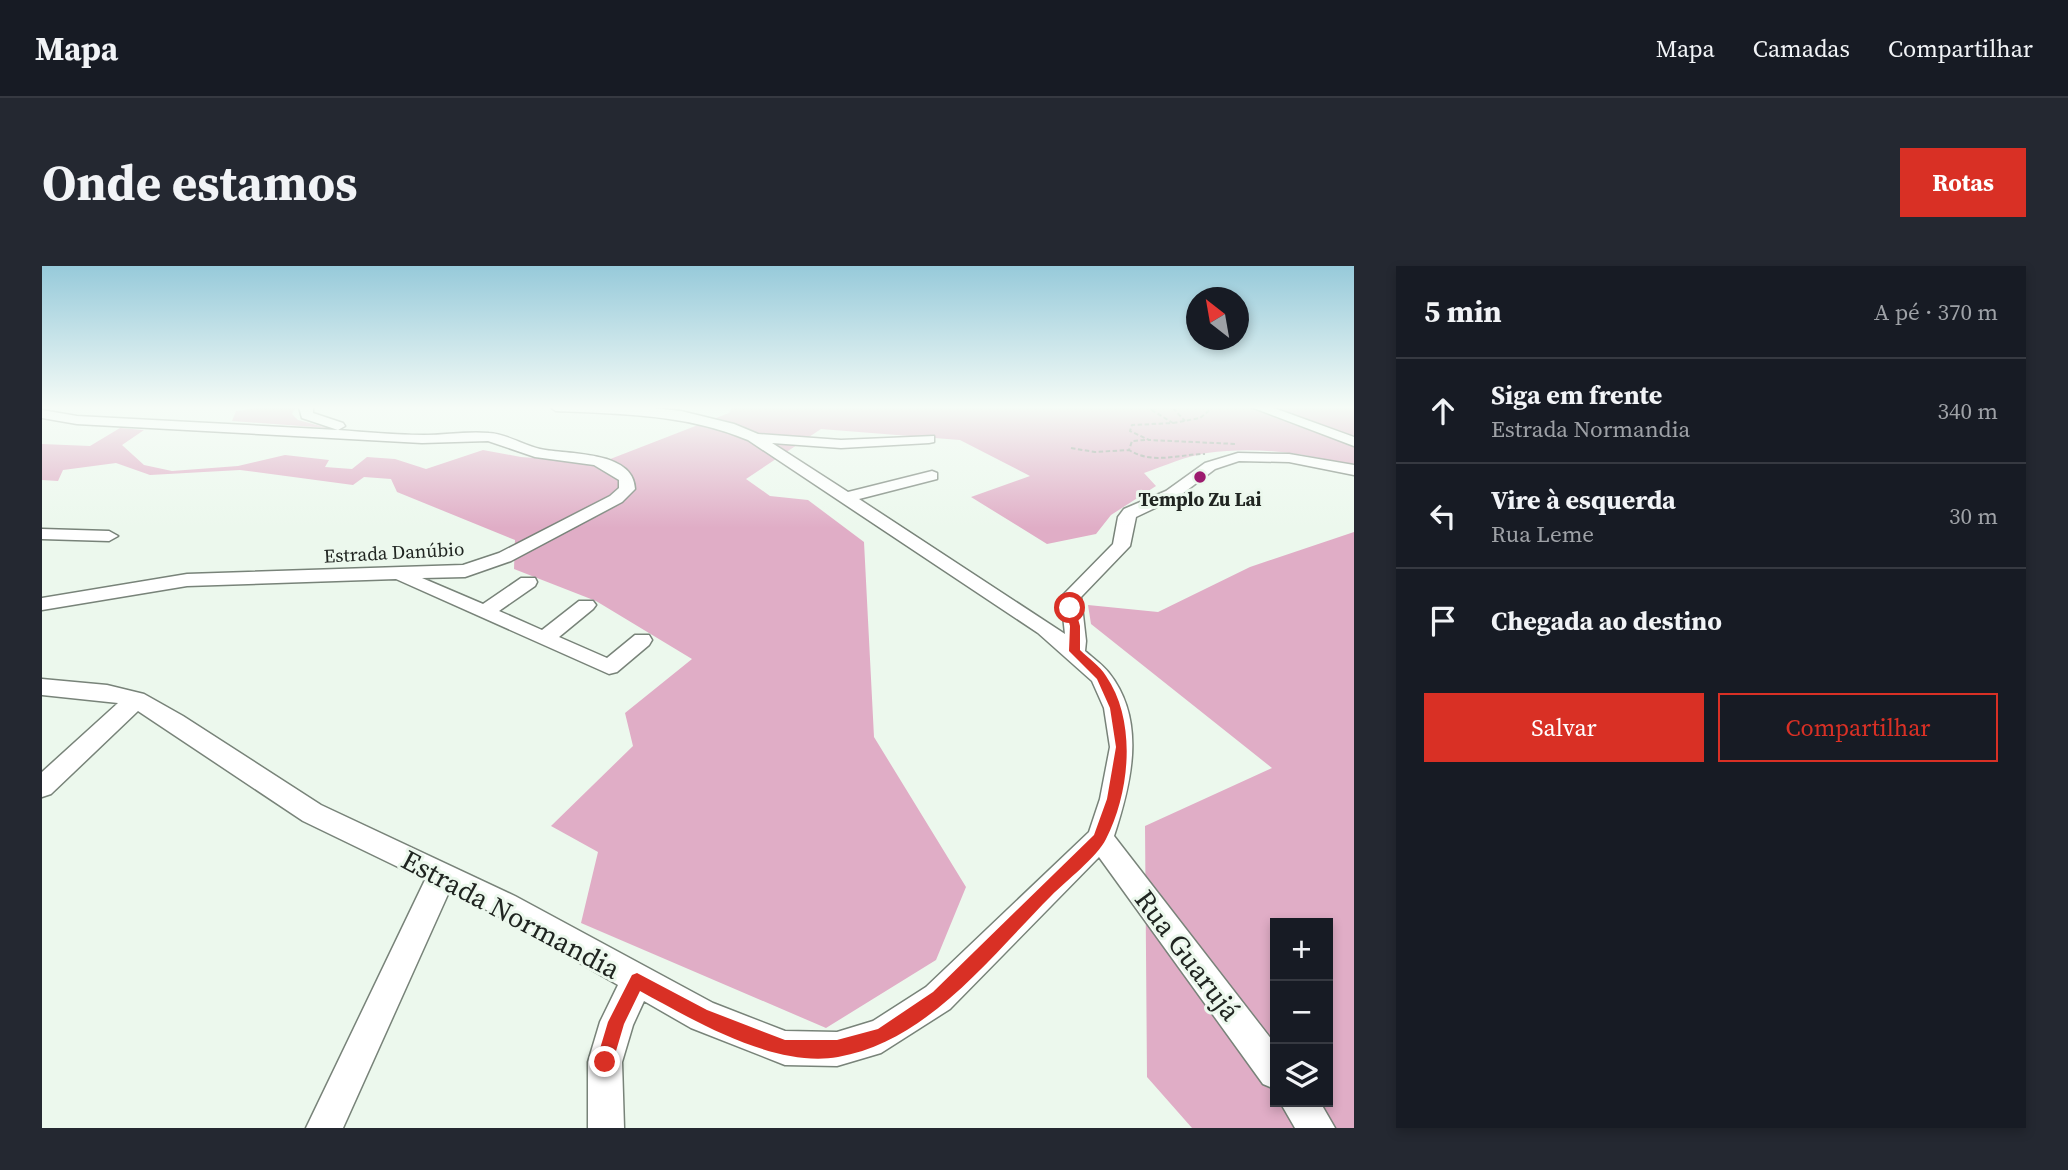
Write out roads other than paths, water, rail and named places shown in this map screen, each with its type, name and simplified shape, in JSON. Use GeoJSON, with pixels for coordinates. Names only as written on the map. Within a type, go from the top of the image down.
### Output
{"type":"FeatureCollection","features":[{"type":"Feature","properties":{"kind":"street","name":"Estrada Danúbio"},"geometry":{"type":"LineString","coordinates":[[42,604],[187,580],[465,571],[495,561],[616,499],[627,489],[627,479],[606,464],[536,453],[522,447]]}},
{"type":"Feature","properties":{"kind":"street","name":"Estrada Normandia"},"geometry":{"type":"LineString","coordinates":[[42,687],[107,694],[136,701],[175,722],[312,813],[505,905],[703,1016],[785,1048],[837,1049],[881,1036],[938,998],[1100,838],[1113,799],[1122,747],[1116,708],[1101,677],[1045,628],[770,447]]}},
{"type":"Feature","properties":{"kind":"street"},"geometry":{"type":"LineString","coordinates":[[1074,651],[1076,640],[1071,597],[1091,571],[1121,547],[1126,517],[1172,494],[1210,466],[1240,451],[1354,470]]}},
{"type":"Feature","properties":{"kind":"street"},"geometry":{"type":"LineString","coordinates":[[848,497],[932,476]]}},
{"type":"Feature","properties":{"kind":"street"},"geometry":{"type":"LineString","coordinates":[[42,534],[109,536]]}},
{"type":"Feature","properties":{"kind":"street"},"geometry":{"type":"LineString","coordinates":[[399,575],[609,667],[642,639]]}},
{"type":"Feature","properties":{"kind":"street"},"geometry":{"type":"LineString","coordinates":[[483,612],[528,582]]}},
{"type":"Feature","properties":{"kind":"street"},"geometry":{"type":"LineString","coordinates":[[543,639],[586,605]]}},
{"type":"Feature","properties":{"kind":"street"},"geometry":{"type":"LineString","coordinates":[[42,787],[136,701]]}},
{"type":"Feature","properties":{"kind":"street","name":"Rua Guarujá"},"geometry":{"type":"LineString","coordinates":[[1100,838],[1270,1065]]}},
{"type":"Feature","properties":{"kind":"street"},"geometry":{"type":"LineString","coordinates":[[324,1128],[442,875]]}},
{"type":"Feature","properties":{"kind":"street"},"geometry":{"type":"LineString","coordinates":[[606,1128],[605,1062],[617,1022],[637,981]]}},
{"type":"Feature","properties":{"kind":"street"},"geometry":{"type":"LineString","coordinates":[[1302,1107],[1317,1128]]}},
{"type":"Feature","properties":{"kind":"place","name":"Templo Zu Lai"},"geometry":{"type":"Point","coordinates":[1200,477]}}]}
